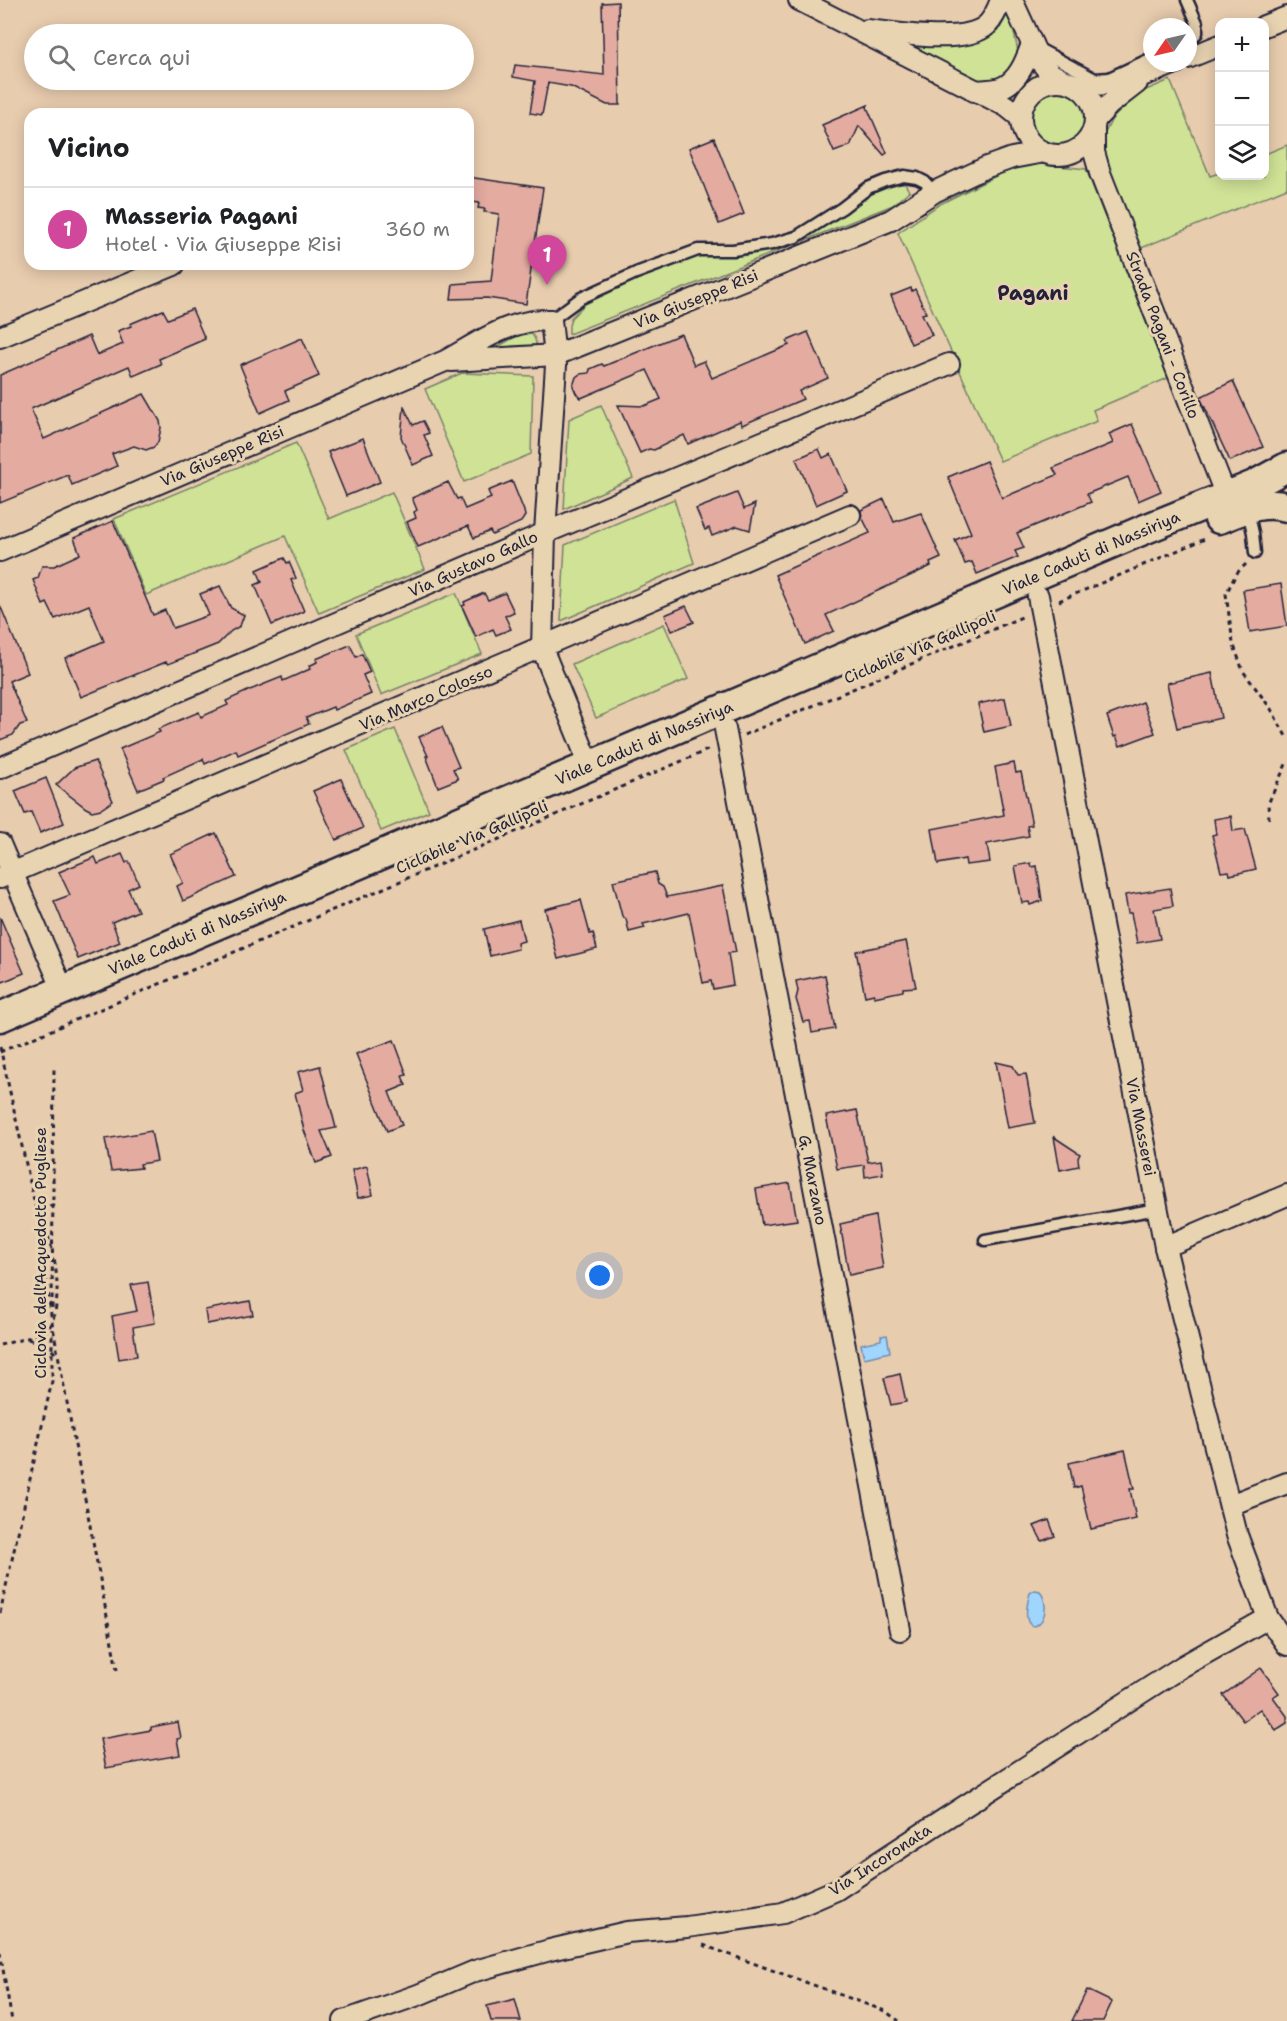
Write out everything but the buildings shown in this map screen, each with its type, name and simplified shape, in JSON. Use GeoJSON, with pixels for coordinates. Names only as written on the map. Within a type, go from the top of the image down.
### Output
{"type":"FeatureCollection","features":[{"type":"Feature","properties":{"kind":"main road","name":"Viale Caduti di Nassiriya"},"geometry":{"type":"LineString","coordinates":[[0,1047],[1039,602],[1236,502],[1254,485],[1287,467]]}},
{"type":"Feature","properties":{"kind":"main road","name":"Viale Caduti di Nassiriya"},"geometry":{"type":"LineString","coordinates":[[0,1017],[1121,539],[1236,502],[1275,503],[1287,507]]}},
{"type":"Feature","properties":{"kind":"street"},"geometry":{"type":"LineString","coordinates":[[799,0],[974,92],[1006,106],[1021,122]]}},
{"type":"Feature","properties":{"kind":"street"},"geometry":{"type":"LineString","coordinates":[[858,30],[953,37],[975,33],[987,24],[1001,0]]}},
{"type":"Feature","properties":{"kind":"street","name":"Strada Pagani - Corillo"},"geometry":{"type":"LineString","coordinates":[[1012,0],[1040,61],[1050,73],[1084,91],[1090,99],[1094,110],[1094,152],[1100,173],[1236,502]]}},
{"type":"Feature","properties":{"kind":"street"},"geometry":{"type":"LineString","coordinates":[[1269,24],[1287,17]]}},
{"type":"Feature","properties":{"kind":"street"},"geometry":{"type":"LineString","coordinates":[[974,92],[1002,88],[1013,80],[1023,66],[1032,45]]}},
{"type":"Feature","properties":{"kind":"street"},"geometry":{"type":"LineString","coordinates":[[1197,54],[1215,47]]}},
{"type":"Feature","properties":{"kind":"street"},"geometry":{"type":"LineString","coordinates":[[1143,72],[1132,80],[1112,85],[1054,81],[1043,84],[1034,90],[1022,107],[1021,122],[1026,137],[1033,146],[1054,155],[1065,155],[1076,151],[1090,138],[1094,124],[1145,72]]}},
{"type":"Feature","properties":{"kind":"street"},"geometry":{"type":"LineString","coordinates":[[974,92],[1004,97],[1034,90]]}},
{"type":"Feature","properties":{"kind":"street","name":"Via Giuseppe Risi"},"geometry":{"type":"LineString","coordinates":[[987,167],[1006,150],[1021,122]]}},
{"type":"Feature","properties":{"kind":"street","name":"Strada Pagani - Corillo"},"geometry":{"type":"LineString","coordinates":[[1076,151],[1100,173]]}},
{"type":"Feature","properties":{"kind":"street","name":"Via Giuseppe Risi"},"geometry":{"type":"LineString","coordinates":[[445,361],[556,355],[891,220],[934,192],[987,167],[1012,158],[1044,152]]}},
{"type":"Feature","properties":{"kind":"street"},"geometry":{"type":"LineString","coordinates":[[0,337],[162,270]]}},
{"type":"Feature","properties":{"kind":"street","name":"Via Giuseppe Risi"},"geometry":{"type":"LineString","coordinates":[[0,551],[445,361],[513,324],[535,319],[550,320]]}},
{"type":"Feature","properties":{"kind":"street"},"geometry":{"type":"LineString","coordinates":[[550,320],[556,355],[544,533],[542,648],[590,766]]}},
{"type":"Feature","properties":{"kind":"street","name":"Via Gustavo Gallo"},"geometry":{"type":"LineString","coordinates":[[0,768],[544,533],[949,364]]}},
{"type":"Feature","properties":{"kind":"street","name":"Via Marco Colosso"},"geometry":{"type":"LineString","coordinates":[[6,876],[850,515]]}},
{"type":"Feature","properties":{"kind":"street","name":"Via Masserei"},"geometry":{"type":"LineString","coordinates":[[1039,602],[1165,1247],[1237,1534],[1268,1618],[1287,1645]]}},
{"type":"Feature","properties":{"kind":"street","name":"G. Marzano"},"geometry":{"type":"LineString","coordinates":[[727,736],[900,1630]]}},
{"type":"Feature","properties":{"kind":"street"},"geometry":{"type":"LineString","coordinates":[[0,844],[6,876],[63,990]]}},
{"type":"Feature","properties":{"kind":"street"},"geometry":{"type":"LineString","coordinates":[[1165,1247],[1287,1195]]}},
{"type":"Feature","properties":{"kind":"street"},"geometry":{"type":"LineString","coordinates":[[1230,1505],[1287,1483]]}},
{"type":"Feature","properties":{"kind":"street","name":"Via Incoronata"},"geometry":{"type":"LineString","coordinates":[[344,2021],[418,1995],[475,1971],[539,1953],[627,1932],[687,1927],[783,1913],[836,1890],[1183,1666],[1268,1618]]}},
{"type":"Feature","properties":{"kind":"lane"},"geometry":{"type":"LineString","coordinates":[[1187,0],[1195,18]]}},
{"type":"Feature","properties":{"kind":"lane"},"geometry":{"type":"LineString","coordinates":[[1032,45],[1095,79],[1109,78],[1143,68]]}},
{"type":"Feature","properties":{"kind":"lane","name":"Via Giuseppe Risi"},"geometry":{"type":"LineString","coordinates":[[550,320],[581,298],[636,273],[698,250],[733,250],[772,244],[796,237],[842,208],[868,188],[885,181],[904,176],[917,178],[925,182],[934,192]]}},
{"type":"Feature","properties":{"kind":"lane"},"geometry":{"type":"LineString","coordinates":[[1236,502],[1252,527],[1255,553]]}},
{"type":"Feature","properties":{"kind":"lane"},"geometry":{"type":"LineString","coordinates":[[985,1240],[1157,1209]]}},
{"type":"Feature","properties":{"kind":"path","name":"Ciclabile Via Gallipoli"},"geometry":{"type":"LineString","coordinates":[[0,1047],[1039,602],[1211,536]]}},
{"type":"Feature","properties":{"kind":"path"},"geometry":{"type":"LineString","coordinates":[[1255,553],[1230,584],[1226,594],[1227,606],[1237,656],[1243,671],[1271,710],[1287,738]]}},
{"type":"Feature","properties":{"kind":"path"},"geometry":{"type":"LineString","coordinates":[[1269,819],[1268,804],[1287,762]]}},
{"type":"Feature","properties":{"kind":"path"},"geometry":{"type":"LineString","coordinates":[[0,1047],[37,1214],[52,1322],[117,1670]]}},
{"type":"Feature","properties":{"kind":"path","name":"Ciclovia dell'Acquedotto Pugliese"},"geometry":{"type":"LineString","coordinates":[[0,1613],[52,1381],[54,1067]]}},
{"type":"Feature","properties":{"kind":"path"},"geometry":{"type":"LineString","coordinates":[[37,1214],[43,1214],[53,1204]]}},
{"type":"Feature","properties":{"kind":"path"},"geometry":{"type":"LineString","coordinates":[[37,1214],[52,1252]]}},
{"type":"Feature","properties":{"kind":"path"},"geometry":{"type":"LineString","coordinates":[[0,1345],[43,1334],[52,1322]]}},
{"type":"Feature","properties":{"kind":"path"},"geometry":{"type":"LineString","coordinates":[[28,1339],[46,1344],[59,1357]]}},
{"type":"Feature","properties":{"kind":"path"},"geometry":{"type":"LineString","coordinates":[[687,1927],[692,1939],[701,1944],[885,2011],[899,2021]]}},
{"type":"Feature","properties":{"kind":"path"},"geometry":{"type":"LineString","coordinates":[[0,1953],[12,2021]]}},
{"type":"Feature","properties":{"kind":"green space"},"geometry":{"type":"Polygon","coordinates":[[[1009,11],[1018,51],[1014,64],[1003,80],[982,84],[900,41],[953,45],[980,41],[991,36],[1000,28],[1009,11]]]}},
{"type":"Feature","properties":{"kind":"green space"},"geometry":{"type":"Polygon","coordinates":[[[1170,80],[1210,176],[1215,174],[1215,180],[1269,180],[1269,152],[1287,145],[1287,188],[1139,249],[1102,160],[1105,133],[1112,119],[1139,93],[1170,80]]]}},
{"type":"Feature","properties":{"kind":"green space"},"geometry":{"type":"Polygon","coordinates":[[[1052,91],[1062,91],[1072,95],[1080,103],[1084,118],[1080,133],[1072,141],[1062,145],[1052,145],[1042,141],[1034,133],[1030,123],[1030,113],[1034,103],[1042,95],[1052,91]]]}},
{"type":"Feature","properties":{"kind":"green space"},"geometry":{"type":"Polygon","coordinates":[[[1032,163],[1086,169],[1168,378],[1093,410],[1097,421],[1000,461],[898,233],[940,204],[1020,164],[1032,163]]]}},
{"type":"Feature","properties":{"kind":"green space"},"geometry":{"type":"Polygon","coordinates":[[[898,184],[905,184],[909,191],[893,205],[569,334],[571,318],[585,304],[672,262],[701,255],[757,252],[782,246],[816,230],[875,192],[898,184]]]}},
{"type":"Feature","properties":{"kind":"green space"},"geometry":{"type":"Polygon","coordinates":[[[520,334],[532,334],[537,348],[496,348],[520,334]]]}},
{"type":"Feature","properties":{"kind":"green space"},"geometry":{"type":"Polygon","coordinates":[[[462,373],[533,376],[531,454],[464,482],[425,389],[462,373]]]}},
{"type":"Feature","properties":{"kind":"green space"},"geometry":{"type":"Polygon","coordinates":[[[601,405],[633,478],[564,509],[569,419],[601,405]]]}},
{"type":"Feature","properties":{"kind":"green space"},"geometry":{"type":"Polygon","coordinates":[[[296,443],[329,519],[392,492],[425,569],[319,613],[285,536],[146,595],[114,519],[296,443]]]}},
{"type":"Feature","properties":{"kind":"green space"},"geometry":{"type":"Polygon","coordinates":[[[674,499],[694,563],[561,621],[565,545],[674,499]]]}},
{"type":"Feature","properties":{"kind":"green space"},"geometry":{"type":"Polygon","coordinates":[[[456,593],[482,654],[381,695],[356,634],[456,593]]]}},
{"type":"Feature","properties":{"kind":"green space"},"geometry":{"type":"Polygon","coordinates":[[[664,624],[688,679],[596,718],[572,664],[664,624]]]}},
{"type":"Feature","properties":{"kind":"green space"},"geometry":{"type":"Polygon","coordinates":[[[395,729],[429,811],[381,831],[346,750],[395,729]]]}},
{"type":"Feature","properties":{"kind":"water"},"geometry":{"type":"Polygon","coordinates":[[[887,1335],[890,1352],[864,1358],[861,1344],[881,1340],[881,1336],[887,1335]]]}},
{"type":"Feature","properties":{"kind":"water"},"geometry":{"type":"Polygon","coordinates":[[[1035,1590],[1040,1591],[1045,1603],[1045,1613],[1037,1625],[1031,1625],[1028,1621],[1027,1610],[1030,1593],[1035,1590]]]}},
{"type":"Feature","properties":{"kind":"place","name":"Masseria Pagani"},"geometry":{"type":"Point","coordinates":[547,285]}},
{"type":"Feature","properties":{"kind":"district","name":"Pagani"},"geometry":{"type":"Point","coordinates":[1033,293]}}]}
